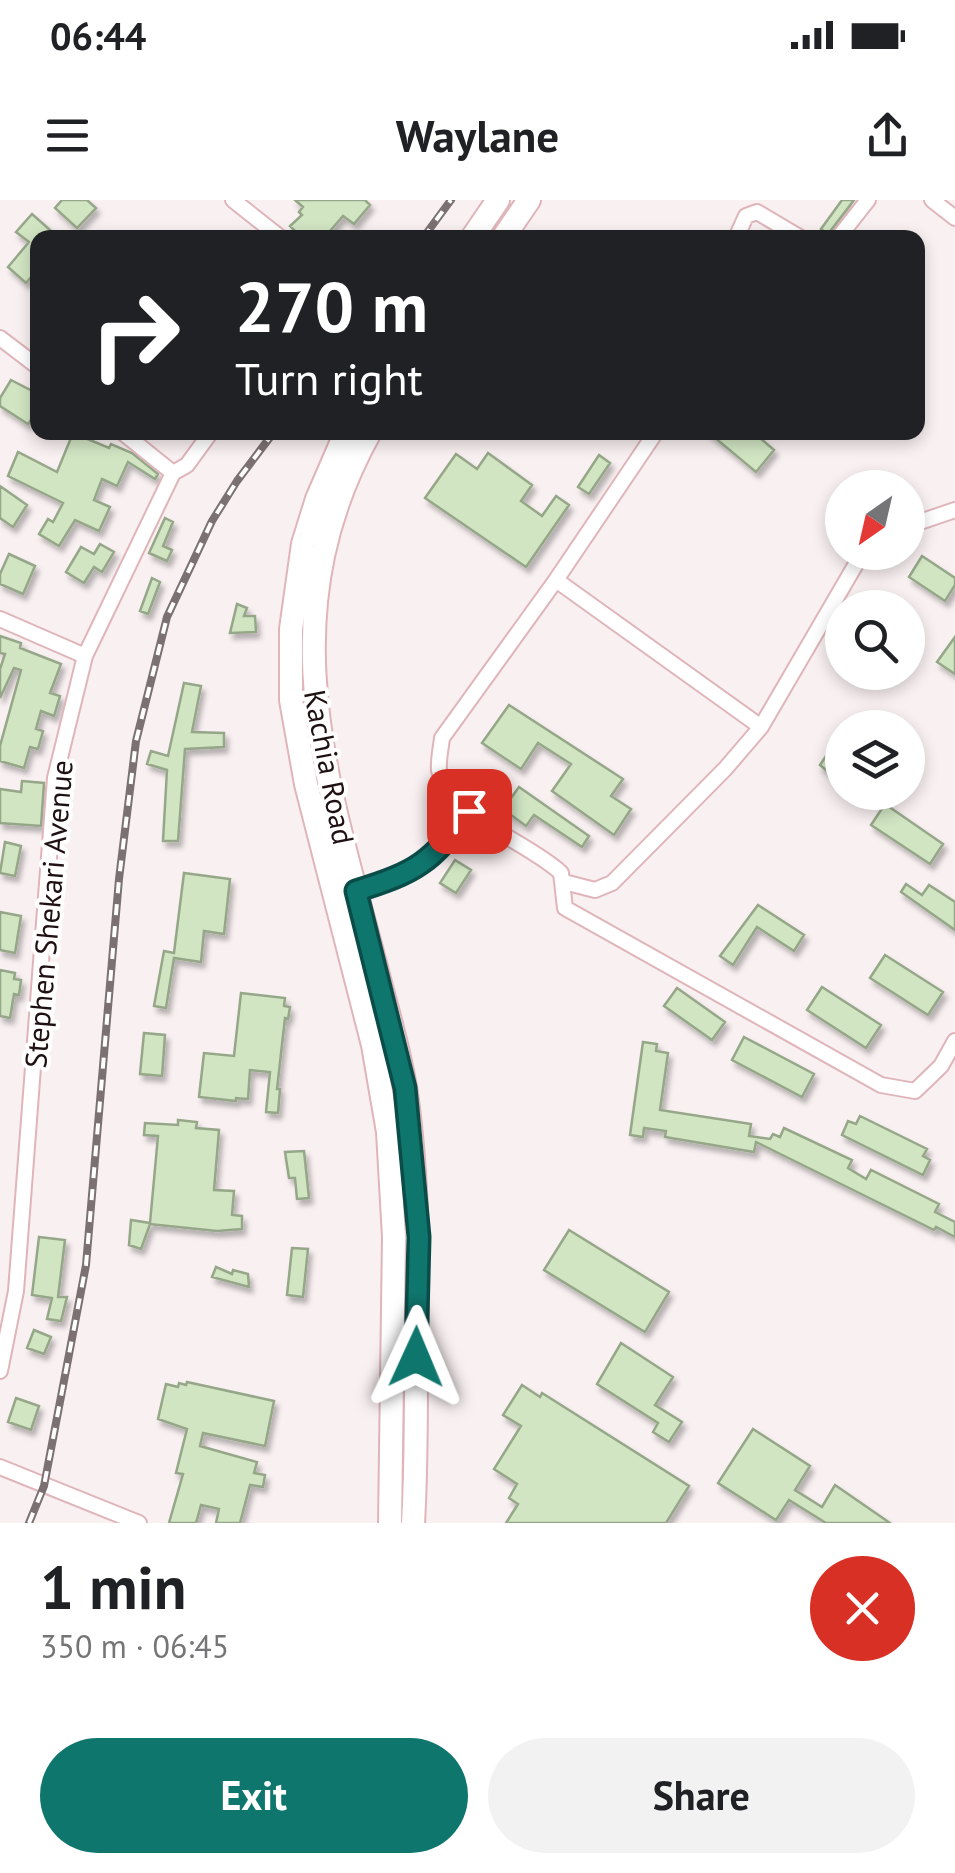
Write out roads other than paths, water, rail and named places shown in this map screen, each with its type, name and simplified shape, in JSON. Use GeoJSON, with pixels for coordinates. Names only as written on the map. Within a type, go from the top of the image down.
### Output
{"type":"FeatureCollection","features":[{"type":"Feature","properties":{"kind":"main road"},"geometry":{"type":"LineString","coordinates":[[477,230],[498,200]]}},
{"type":"Feature","properties":{"kind":"main road"},"geometry":{"type":"LineString","coordinates":[[508,230],[529,200]]}},
{"type":"Feature","properties":{"kind":"main road","name":"Kachia Road"},"geometry":{"type":"LineString","coordinates":[[343,440],[303,544],[291,628],[291,700],[306,784],[373,1045],[388,1132],[394,1237],[390,1523]]}},
{"type":"Feature","properties":{"kind":"main road","name":"Kachia Road"},"geometry":{"type":"LineString","coordinates":[[366,440],[328,538],[317,590],[312,672],[320,740],[405,1088],[415,1171],[419,1237],[414,1523]]}},
{"type":"Feature","properties":{"kind":"street"},"geometry":{"type":"LineString","coordinates":[[233,200],[272,230]]}},
{"type":"Feature","properties":{"kind":"street"},"geometry":{"type":"LineString","coordinates":[[844,230],[868,200]]}},
{"type":"Feature","properties":{"kind":"street"},"geometry":{"type":"LineString","coordinates":[[932,200],[955,218]]}},
{"type":"Feature","properties":{"kind":"street"},"geometry":{"type":"LineString","coordinates":[[740,230],[746,216],[756,212],[787,230]]}},
{"type":"Feature","properties":{"kind":"street"},"geometry":{"type":"LineString","coordinates":[[0,338],[30,361]]}},
{"type":"Feature","properties":{"kind":"street"},"geometry":{"type":"LineString","coordinates":[[132,440],[174,472]]}},
{"type":"Feature","properties":{"kind":"street","name":"Stephen Shekari Avenue"},"geometry":{"type":"LineString","coordinates":[[0,1372],[16,1291],[55,778],[85,656],[174,472],[187,465],[206,440]]}},
{"type":"Feature","properties":{"kind":"street"},"geometry":{"type":"LineString","coordinates":[[651,440],[442,738],[439,770],[450,792],[469,811],[561,872],[564,908],[882,1085],[914,1091],[941,1066],[955,1041]]}},
{"type":"Feature","properties":{"kind":"street"},"geometry":{"type":"LineString","coordinates":[[925,520],[955,510]]}},
{"type":"Feature","properties":{"kind":"street"},"geometry":{"type":"LineString","coordinates":[[564,882],[595,890],[612,883],[712,783],[761,727],[853,570]]}},
{"type":"Feature","properties":{"kind":"street"},"geometry":{"type":"LineString","coordinates":[[556,580],[761,727]]}},
{"type":"Feature","properties":{"kind":"street"},"geometry":{"type":"LineString","coordinates":[[0,619],[85,656]]}},
{"type":"Feature","properties":{"kind":"street"},"geometry":{"type":"LineString","coordinates":[[356,891],[418,868],[448,839],[469,811]]}},
{"type":"Feature","properties":{"kind":"street"},"geometry":{"type":"LineString","coordinates":[[0,1467],[139,1523]]}},
{"type":"Feature","properties":{"kind":"railway"},"geometry":{"type":"LineString","coordinates":[[429,230],[451,200]]}},
{"type":"Feature","properties":{"kind":"railway"},"geometry":{"type":"LineString","coordinates":[[29,1523],[44,1486],[86,1265],[119,879],[136,741],[167,617],[212,521],[268,440]]}}]}
